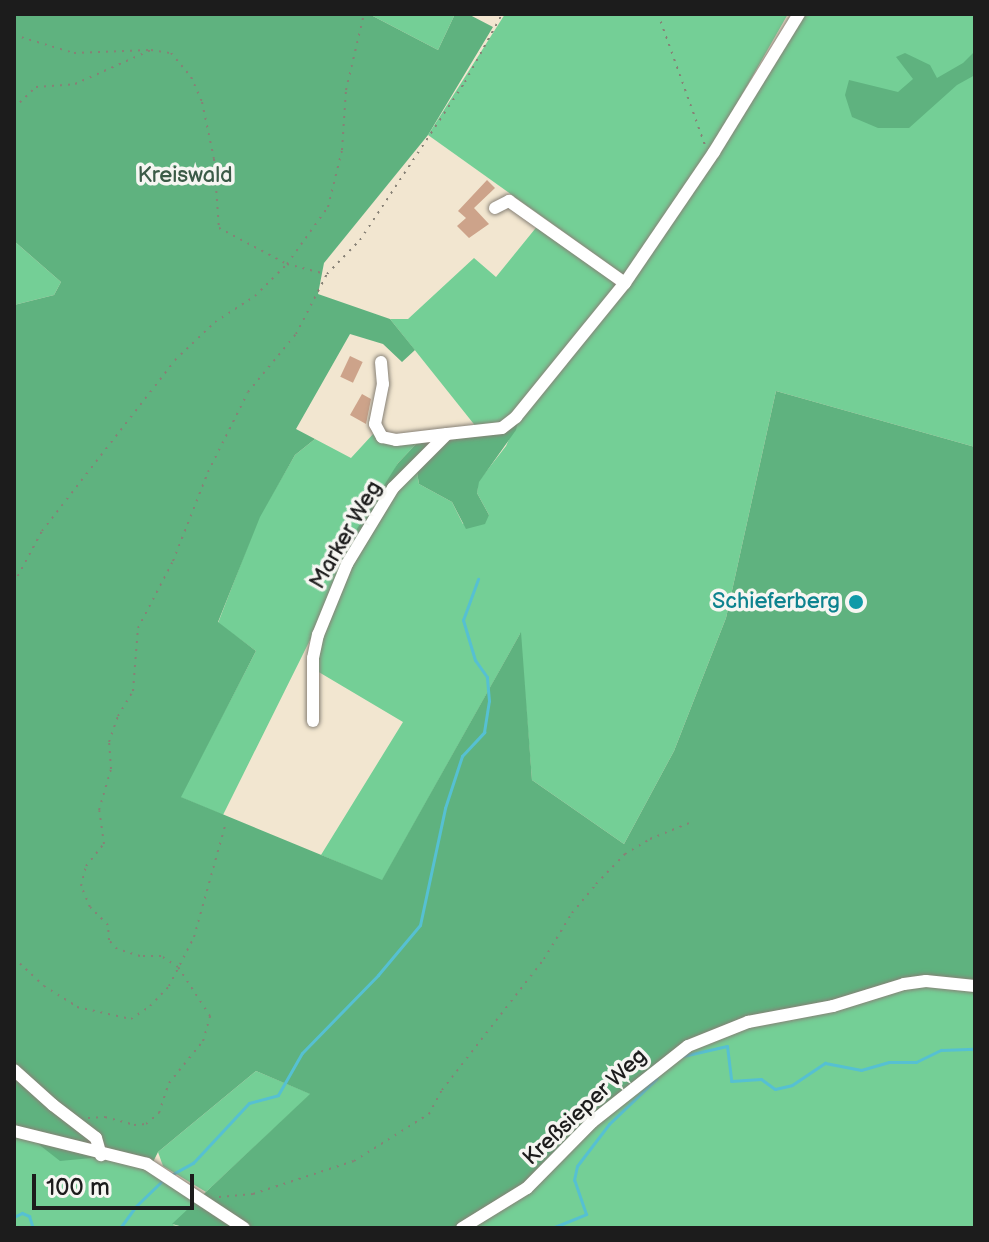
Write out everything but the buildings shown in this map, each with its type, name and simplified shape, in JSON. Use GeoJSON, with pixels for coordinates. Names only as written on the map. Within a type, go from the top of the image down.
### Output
{"type":"FeatureCollection","features":[{"type":"Feature","properties":{"kind":"street"},"geometry":{"type":"LineString","coordinates":[[381,362],[383,384],[375,424],[382,437],[396,440],[502,428],[516,417],[625,283],[709,158],[799,14]]}},
{"type":"Feature","properties":{"kind":"street"},"geometry":{"type":"LineString","coordinates":[[495,208],[509,201],[625,283]]}},
{"type":"Feature","properties":{"kind":"street","name":"Marker Weg"},"geometry":{"type":"LineString","coordinates":[[313,721],[313,658],[334,591],[393,488],[447,434]]}},
{"type":"Feature","properties":{"kind":"street","name":"Kreßsieper Weg"},"geometry":{"type":"LineString","coordinates":[[462,1228],[527,1188],[592,1122],[688,1046],[748,1022],[833,1006],[904,984],[926,981],[975,986]]}},
{"type":"Feature","properties":{"kind":"street"},"geometry":{"type":"LineString","coordinates":[[14,1070],[96,1138],[101,1155]]}},
{"type":"Feature","properties":{"kind":"street"},"geometry":{"type":"LineString","coordinates":[[14,1131],[147,1164],[244,1228]]}},
{"type":"Feature","properties":{"kind":"path"},"geometry":{"type":"LineString","coordinates":[[14,583],[42,531],[175,360],[215,322],[255,296],[287,264],[328,207],[342,150],[346,90],[364,14]]}},
{"type":"Feature","properties":{"kind":"path"},"geometry":{"type":"LineString","coordinates":[[72,1120],[105,1117],[134,1125],[146,1124],[159,1113],[169,1083],[203,1041],[210,1016],[178,967],[161,956],[140,956],[117,949],[109,940],[108,925],[90,907],[81,886],[86,866],[104,844],[99,810],[111,769],[109,742],[118,716],[133,691],[138,628],[173,561],[208,472],[248,392],[296,334],[327,274],[360,240],[465,82],[502,14]]}},
{"type":"Feature","properties":{"kind":"path"},"geometry":{"type":"LineString","coordinates":[[658,14],[709,158]]}},
{"type":"Feature","properties":{"kind":"path"},"geometry":{"type":"LineString","coordinates":[[14,35],[74,53],[151,50],[171,53],[191,77],[202,102],[214,159],[219,228],[287,264],[327,274]]}},
{"type":"Feature","properties":{"kind":"path"},"geometry":{"type":"LineString","coordinates":[[14,108],[36,87],[75,84],[151,50]]}},
{"type":"Feature","properties":{"kind":"path"},"geometry":{"type":"LineString","coordinates":[[202,1199],[253,1194],[354,1161],[429,1114],[442,1090],[535,972],[572,913],[596,884],[625,854],[650,839],[689,823]]}},
{"type":"Feature","properties":{"kind":"path"},"geometry":{"type":"LineString","coordinates":[[14,958],[64,1000],[111,1017],[131,1019],[150,1006],[169,986],[194,937],[225,826]]}},
{"type":"Feature","properties":{"kind":"green space","name":"Kreiswald"},"geometry":{"type":"Polygon","coordinates":[[[14,14],[369,14],[438,50],[455,14],[468,14],[493,27],[428,135],[324,263],[318,294],[390,319],[415,350],[402,362],[383,344],[350,334],[296,429],[315,439],[295,455],[260,517],[218,622],[256,651],[181,797],[382,880],[521,632],[532,780],[624,844],[674,751],[726,618],[776,391],[975,447],[975,984],[918,978],[693,1040],[649,1070],[525,1187],[454,1228],[187,1228],[172,1224],[310,1094],[256,1071],[158,1152],[153,1162],[102,1157],[60,1161],[14,1125],[14,305],[54,295],[61,282],[14,241],[14,14]]]}},
{"type":"Feature","properties":{"kind":"green space"},"geometry":{"type":"Polygon","coordinates":[[[369,14],[455,14],[438,50],[369,14]]]}},
{"type":"Feature","properties":{"kind":"green space"},"geometry":{"type":"Polygon","coordinates":[[[505,14],[788,14],[707,156],[624,275],[428,135],[505,14]]]}},
{"type":"Feature","properties":{"kind":"green space"},"geometry":{"type":"Polygon","coordinates":[[[805,14],[975,14],[975,447],[776,391],[726,618],[674,751],[624,844],[532,780],[520,634],[382,881],[321,855],[403,722],[317,671],[316,656],[336,593],[393,493],[417,472],[419,484],[452,502],[463,524],[489,515],[477,493],[478,482],[506,446],[519,417],[716,156],[805,14]]]}},
{"type":"Feature","properties":{"kind":"green space"},"geometry":{"type":"Polygon","coordinates":[[[975,51],[975,75],[957,85],[909,128],[878,128],[852,117],[845,95],[849,80],[898,92],[913,79],[896,57],[905,53],[930,65],[937,78],[963,63],[975,51]]]}},
{"type":"Feature","properties":{"kind":"green space"},"geometry":{"type":"Polygon","coordinates":[[[539,224],[604,271],[617,287],[514,414],[500,425],[477,428],[390,319],[408,319],[474,258],[496,277],[539,224]]]}},
{"type":"Feature","properties":{"kind":"green space"},"geometry":{"type":"Polygon","coordinates":[[[14,241],[61,282],[54,295],[14,305],[14,241]]]}},
{"type":"Feature","properties":{"kind":"green space"},"geometry":{"type":"Polygon","coordinates":[[[519,417],[516,430],[479,482],[477,493],[489,515],[485,524],[466,529],[452,502],[419,484],[417,472],[406,469],[360,538],[355,532],[398,463],[418,442],[449,437],[519,417]]]}},
{"type":"Feature","properties":{"kind":"green space"},"geometry":{"type":"Polygon","coordinates":[[[374,433],[418,442],[398,463],[223,815],[180,797],[256,651],[218,623],[259,517],[295,455],[315,439],[351,458],[374,433]]]}},
{"type":"Feature","properties":{"kind":"green space"},"geometry":{"type":"Polygon","coordinates":[[[925,984],[975,989],[975,1228],[467,1228],[532,1189],[592,1127],[673,1056],[771,1019],[925,984]]]}},
{"type":"Feature","properties":{"kind":"green space"},"geometry":{"type":"Polygon","coordinates":[[[256,1071],[311,1094],[206,1192],[163,1166],[158,1152],[256,1071]]]}},
{"type":"Feature","properties":{"kind":"green space"},"geometry":{"type":"Polygon","coordinates":[[[14,1134],[147,1168],[198,1200],[173,1225],[187,1228],[14,1228],[14,1134]]]}},
{"type":"Feature","properties":{"kind":"waterway"},"geometry":{"type":"LineString","coordinates":[[171,1175],[193,1163],[249,1103],[278,1095],[302,1053],[378,975],[420,925],[445,808],[462,756],[484,732],[489,701],[487,677],[475,660],[463,620],[478,579]]}},
{"type":"Feature","properties":{"kind":"waterway"},"geometry":{"type":"LineString","coordinates":[[683,1056],[727,1046],[731,1081],[761,1079],[775,1089],[792,1085],[825,1063],[861,1070],[889,1062],[916,1062],[941,1050],[975,1049]]}},
{"type":"Feature","properties":{"kind":"waterway"},"geometry":{"type":"LineString","coordinates":[[552,1228],[586,1214],[574,1180],[577,1166],[609,1124],[657,1078]]}},
{"type":"Feature","properties":{"kind":"waterway"},"geometry":{"type":"LineString","coordinates":[[120,1228],[135,1207],[164,1179]]}},
{"type":"Feature","properties":{"kind":"waterway"},"geometry":{"type":"LineString","coordinates":[[14,1217],[22,1213],[29,1216],[33,1228]]}},
{"type":"Feature","properties":{"kind":"place","name":"Schieferberg"},"geometry":{"type":"Point","coordinates":[856,602]}}]}
